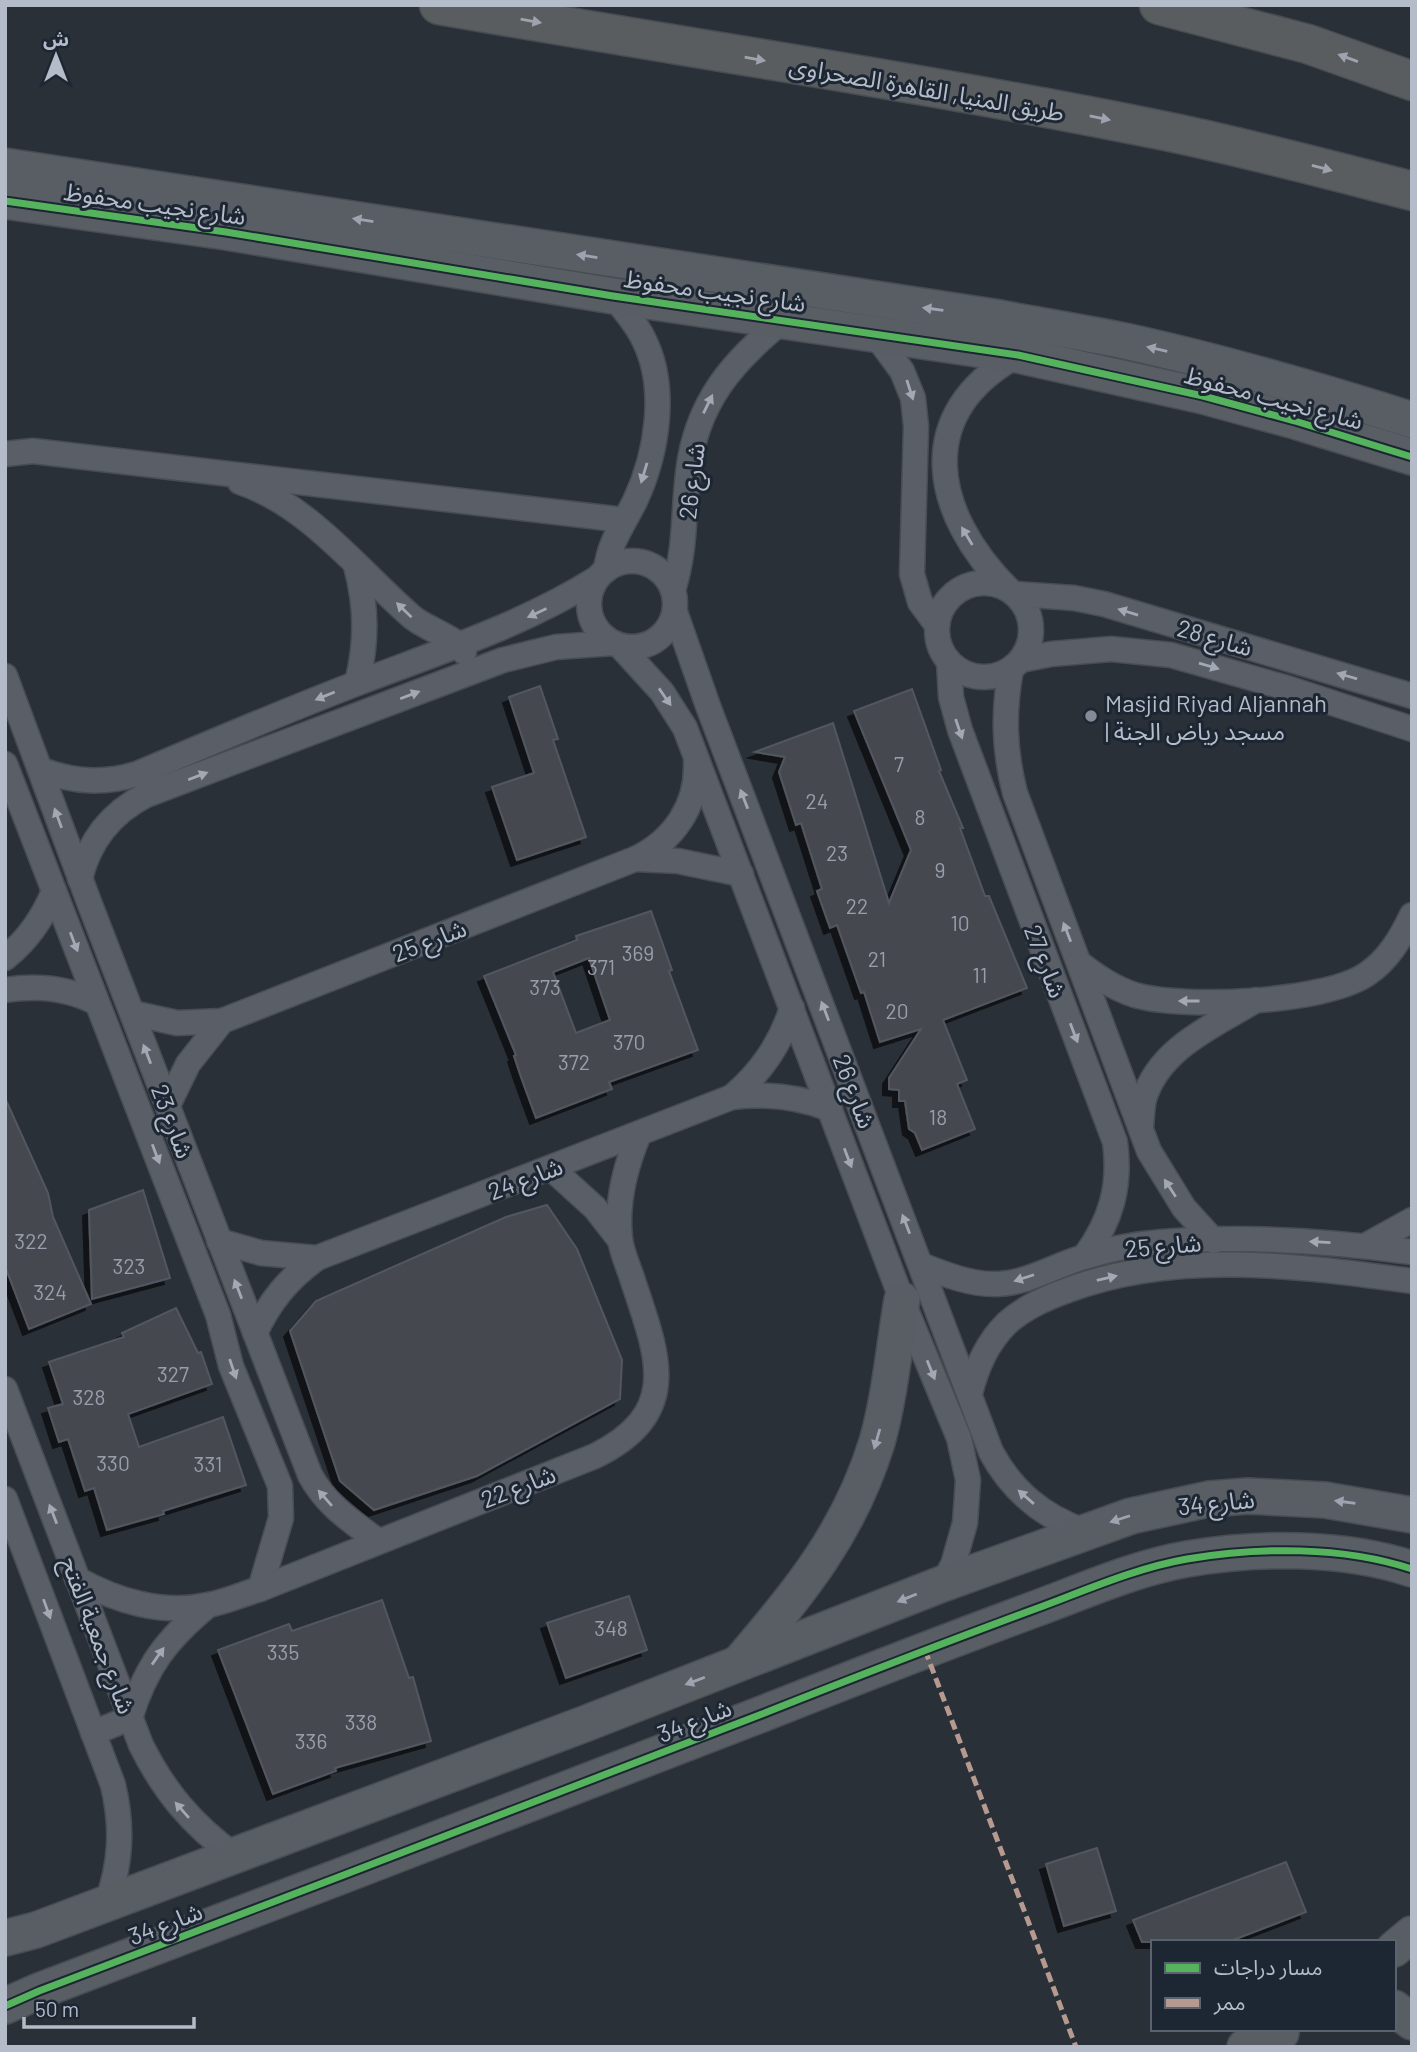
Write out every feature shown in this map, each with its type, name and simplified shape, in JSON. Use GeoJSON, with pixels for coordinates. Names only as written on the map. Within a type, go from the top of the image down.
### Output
{"type":"FeatureCollection","features":[{"type":"Feature","properties":{"kind":"highway","name":"طريق المنيا, القاهرة الصحراوى"},"geometry":{"type":"LineString","coordinates":[[439,5],[572,17],[1023,103],[1166,131],[1412,191]]}},
{"type":"Feature","properties":{"kind":"highway"},"geometry":{"type":"LineString","coordinates":[[1159,5],[1308,44],[1412,81]]}},
{"type":"Feature","properties":{"kind":"street","name":"شارع نجيب محفوظ"},"geometry":{"type":"LineString","coordinates":[[5,166],[323,231],[613,296],[1018,355],[1203,396],[1399,453]]}},
{"type":"Feature","properties":{"kind":"street","name":"شارع نجيب محفوظ"},"geometry":{"type":"LineString","coordinates":[[5,201],[323,231],[699,274],[994,317],[1109,338],[1228,366],[1404,417]]}},
{"type":"Feature","properties":{"kind":"street","name":"شارع 26"},"geometry":{"type":"LineString","coordinates":[[601,575],[611,543],[635,499],[650,456],[657,411],[653,361],[644,339],[613,296]]}},
{"type":"Feature","properties":{"kind":"street","name":"شارع 26"},"geometry":{"type":"LineString","coordinates":[[785,319],[742,355],[725,375],[700,422],[688,473],[683,552],[674,601],[708,706],[991,1452],[1016,1489],[1048,1514],[1084,1531]]}},
{"type":"Feature","properties":{"kind":"street"},"geometry":{"type":"LineString","coordinates":[[874,333],[902,371],[913,398],[916,426],[912,574],[920,602],[937,625]]}},
{"type":"Feature","properties":{"kind":"street"},"geometry":{"type":"LineString","coordinates":[[1012,592],[996,584],[983,583],[957,591],[947,600],[937,625],[942,651],[949,662],[972,676],[999,675],[1016,664],[1031,638],[1029,613],[1012,592],[976,553],[957,521],[946,480],[945,459],[947,438],[961,402],[986,374],[1018,355]]}},
{"type":"Feature","properties":{"kind":"street"},"geometry":{"type":"LineString","coordinates":[[1399,453],[1404,417]]}},
{"type":"Feature","properties":{"kind":"street"},"geometry":{"type":"LineString","coordinates":[[5,442],[33,451],[624,520]]}},
{"type":"Feature","properties":{"kind":"street"},"geometry":{"type":"LineString","coordinates":[[5,454],[33,451]]}},
{"type":"Feature","properties":{"kind":"street"},"geometry":{"type":"LineString","coordinates":[[213,472],[253,486],[291,508],[325,535],[416,621],[460,644],[472,671]]}},
{"type":"Feature","properties":{"kind":"street"},"geometry":{"type":"LineString","coordinates":[[41,770],[72,780],[105,781],[129,776],[156,779],[503,660],[556,647],[644,646],[664,633],[674,601],[667,578],[645,563],[618,563],[540,612],[356,684],[156,779],[132,803],[107,822],[90,849],[80,878]]}},
{"type":"Feature","properties":{"kind":"street"},"geometry":{"type":"LineString","coordinates":[[356,566],[365,613],[362,660],[356,684]]}},
{"type":"Feature","properties":{"kind":"street"},"geometry":{"type":"LineString","coordinates":[[601,575],[591,591],[590,616],[595,627],[617,645]]}},
{"type":"Feature","properties":{"kind":"street","name":"شارع 28"},"geometry":{"type":"LineString","coordinates":[[1012,592],[1104,604],[1412,696]]}},
{"type":"Feature","properties":{"kind":"street","name":"شارع 26"},"geometry":{"type":"LineString","coordinates":[[617,645],[662,692],[685,728],[902,1300],[959,1438],[968,1480],[968,1502],[960,1545],[942,1584]]}},
{"type":"Feature","properties":{"kind":"street","name":"شارع 28"},"geometry":{"type":"LineString","coordinates":[[1016,664],[1081,650],[1141,650],[1171,655],[1287,688],[1412,729]]}},
{"type":"Feature","properties":{"kind":"street"},"geometry":{"type":"LineString","coordinates":[[1287,688],[1296,661]]}},
{"type":"Feature","properties":{"kind":"street","name":"شارع 27"},"geometry":{"type":"LineString","coordinates":[[949,662],[954,713],[1115,1142],[1118,1162],[1114,1203],[1107,1222],[1085,1256]]}},
{"type":"Feature","properties":{"kind":"street","name":"شارع 27"},"geometry":{"type":"LineString","coordinates":[[1016,664],[1005,719],[1005,744],[1015,793],[1140,1130],[1171,1190],[1214,1241]]}},
{"type":"Feature","properties":{"kind":"street","name":"شارع 23"},"geometry":{"type":"LineString","coordinates":[[5,676],[219,1241],[318,1490],[339,1513],[378,1541]]}},
{"type":"Feature","properties":{"kind":"street","name":"شارع 25"},"geometry":{"type":"LineString","coordinates":[[132,1013],[177,1023],[222,1021],[635,859],[661,843],[682,820],[694,789],[696,755]]}},
{"type":"Feature","properties":{"kind":"street","name":"شارع 23"},"geometry":{"type":"LineString","coordinates":[[5,764],[218,1315],[231,1366],[280,1486],[282,1501],[278,1535],[260,1588]]}},
{"type":"Feature","properties":{"kind":"street"},"geometry":{"type":"LineString","coordinates":[[986,804],[1015,793]]}},
{"type":"Feature","properties":{"kind":"street","name":"شارع 25"},"geometry":{"type":"LineString","coordinates":[[635,859],[689,862],[741,874]]}},
{"type":"Feature","properties":{"kind":"street"},"geometry":{"type":"LineString","coordinates":[[5,958],[39,922],[54,891]]}},
{"type":"Feature","properties":{"kind":"street"},"geometry":{"type":"LineString","coordinates":[[1079,963],[1114,987],[1145,997],[1181,1002],[1257,1000],[1319,993],[1352,983],[1381,963],[1393,950],[1412,915]]}},
{"type":"Feature","properties":{"kind":"street"},"geometry":{"type":"LineString","coordinates":[[763,933],[791,921]]}},
{"type":"Feature","properties":{"kind":"street"},"geometry":{"type":"LineString","coordinates":[[5,990],[63,990],[81,994],[97,1003]]}},
{"type":"Feature","properties":{"kind":"street"},"geometry":{"type":"LineString","coordinates":[[1115,1142],[1140,1130],[1144,1099],[1156,1075],[1173,1054],[1187,1042],[1257,1000]]}},
{"type":"Feature","properties":{"kind":"street","name":"شارع 24"},"geometry":{"type":"LineString","coordinates":[[732,1097],[770,1058],[792,1008]]}},
{"type":"Feature","properties":{"kind":"street"},"geometry":{"type":"LineString","coordinates":[[168,1105],[188,1064],[222,1021]]}},
{"type":"Feature","properties":{"kind":"street","name":"شارع 24"},"geometry":{"type":"LineString","coordinates":[[255,1333],[279,1290],[297,1272],[317,1258],[732,1097],[766,1094],[815,1103],[830,1109]]}},
{"type":"Feature","properties":{"kind":"street","name":"شارع 22"},"geometry":{"type":"LineString","coordinates":[[77,1579],[97,1590],[140,1604],[163,1607],[208,1605],[260,1588],[595,1456],[616,1445],[639,1425],[653,1399],[657,1384],[656,1354],[620,1240],[624,1175],[639,1134]]}},
{"type":"Feature","properties":{"kind":"street","name":"شارع 22"},"geometry":{"type":"LineString","coordinates":[[551,1168],[595,1208],[620,1240]]}},
{"type":"Feature","properties":{"kind":"street"},"geometry":{"type":"LineString","coordinates":[[171,1193],[197,1182]]}},
{"type":"Feature","properties":{"kind":"street"},"geometry":{"type":"LineString","coordinates":[[1365,1245],[1412,1220]]}},
{"type":"Feature","properties":{"kind":"street","name":"شارع 24"},"geometry":{"type":"LineString","coordinates":[[219,1241],[261,1253],[317,1258]]}},
{"type":"Feature","properties":{"kind":"street","name":"شارع 25"},"geometry":{"type":"LineString","coordinates":[[921,1265],[960,1279],[999,1284],[1018,1281],[1085,1256],[1136,1245],[1214,1241],[1314,1242],[1365,1245],[1412,1252]]}},
{"type":"Feature","properties":{"kind":"street","name":"شارع 25"},"geometry":{"type":"LineString","coordinates":[[970,1393],[984,1354],[1008,1323],[1033,1305],[1061,1292],[1126,1274],[1198,1265],[1286,1265],[1412,1281]]}},
{"type":"Feature","properties":{"kind":"street"},"geometry":{"type":"LineString","coordinates":[[1053,1268],[1061,1292]]}},
{"type":"Feature","properties":{"kind":"street"},"geometry":{"type":"LineString","coordinates":[[738,1664],[818,1566],[853,1505],[867,1473],[886,1406],[902,1300]]}},
{"type":"Feature","properties":{"kind":"street","name":"شارع جمعية الفتح"},"geometry":{"type":"LineString","coordinates":[[5,1389],[149,1763],[170,1796],[196,1825],[234,1855]]}},
{"type":"Feature","properties":{"kind":"street"},"geometry":{"type":"LineString","coordinates":[[260,1438],[290,1425]]}},
{"type":"Feature","properties":{"kind":"street"},"geometry":{"type":"LineString","coordinates":[[959,1438],[983,1430]]}},
{"type":"Feature","properties":{"kind":"street","name":"شارع 34"},"geometry":{"type":"LineString","coordinates":[[5,1938],[36,1930],[587,1723],[942,1584],[1131,1516],[1171,1506],[1248,1496],[1325,1500],[1412,1516]]}},
{"type":"Feature","properties":{"kind":"street","name":"شارع جمعية الفتح"},"geometry":{"type":"LineString","coordinates":[[5,1499],[113,1786],[119,1809],[119,1857],[115,1881],[107,1903]]}},
{"type":"Feature","properties":{"kind":"street","name":"شارع 34"},"geometry":{"type":"LineString","coordinates":[[5,2007],[925,1650],[1117,1580],[1184,1560],[1236,1553],[1350,1555],[1412,1569]]}},
{"type":"Feature","properties":{"kind":"street","name":"شارع 22"},"geometry":{"type":"LineString","coordinates":[[130,1718],[144,1678],[155,1659],[182,1627],[208,1605]]}},
{"type":"Feature","properties":{"kind":"street"},"geometry":{"type":"LineString","coordinates":[[93,1733],[130,1718]]}},
{"type":"Feature","properties":{"kind":"street"},"geometry":{"type":"LineString","coordinates":[[587,1723],[607,1775]]}},
{"type":"Feature","properties":{"kind":"street"},"geometry":{"type":"LineString","coordinates":[[1396,1948],[1412,1934]]}},
{"type":"Feature","properties":{"kind":"street"},"geometry":{"type":"LineString","coordinates":[[1245,2047],[1280,2036]]}},
{"type":"Feature","properties":{"kind":"building"},"geometry":{"type":"Polygon","coordinates":[[[540,686],[558,739],[553,740],[586,837],[517,860],[492,787],[534,773],[509,697],[540,686]]]}},
{"type":"Feature","properties":{"kind":"building"},"geometry":{"type":"Polygon","coordinates":[[[912,689],[985,896],[989,896],[1027,988],[943,1020],[967,1080],[957,1084],[975,1129],[922,1150],[915,1133],[909,1129],[905,1101],[899,1101],[899,1090],[889,1089],[889,1078],[921,1029],[880,1042],[864,992],[861,993],[837,925],[830,928],[817,891],[822,889],[801,823],[796,825],[779,772],[785,757],[755,752],[833,723],[889,903],[911,850],[854,711],[912,689]]]}},
{"type":"Feature","properties":{"kind":"building"},"geometry":{"type":"Polygon","coordinates":[[[651,911],[672,970],[669,971],[698,1050],[609,1082],[612,1089],[536,1118],[514,1056],[516,1055],[484,976],[577,940],[576,936],[651,911]],[[589,958],[553,972],[576,1033],[610,1020],[589,958]]]}},
{"type":"Feature","properties":{"kind":"building"},"geometry":{"type":"Polygon","coordinates":[[[5,1098],[48,1193],[53,1217],[91,1304],[29,1329],[5,1266],[5,1098]]]}},
{"type":"Feature","properties":{"kind":"building"},"geometry":{"type":"Polygon","coordinates":[[[143,1190],[170,1278],[92,1299],[89,1210],[143,1190]]]}},
{"type":"Feature","properties":{"kind":"building"},"geometry":{"type":"Polygon","coordinates":[[[547,1205],[577,1249],[622,1360],[620,1399],[477,1476],[374,1510],[340,1481],[290,1331],[316,1301],[506,1217],[547,1205]]]}},
{"type":"Feature","properties":{"kind":"building"},"geometry":{"type":"Polygon","coordinates":[[[176,1308],[198,1353],[201,1352],[212,1384],[128,1414],[139,1447],[223,1417],[246,1485],[163,1511],[164,1514],[107,1530],[94,1488],[85,1491],[68,1439],[59,1442],[48,1408],[63,1404],[49,1362],[124,1337],[122,1333],[176,1308]]]}},
{"type":"Feature","properties":{"kind":"building"},"geometry":{"type":"Polygon","coordinates":[[[629,1596],[647,1650],[566,1678],[547,1623],[629,1596]]]}},
{"type":"Feature","properties":{"kind":"building"},"geometry":{"type":"Polygon","coordinates":[[[382,1600],[409,1678],[413,1677],[431,1741],[335,1768],[336,1771],[273,1794],[218,1650],[289,1624],[292,1631],[382,1600]]]}},
{"type":"Feature","properties":{"kind":"building"},"geometry":{"type":"Polygon","coordinates":[[[1097,1848],[1116,1911],[1064,1926],[1046,1864],[1097,1848]]]}},
{"type":"Feature","properties":{"kind":"building"},"geometry":{"type":"Polygon","coordinates":[[[1286,1862],[1306,1912],[1233,1940],[1142,1942],[1133,1920],[1286,1862]]]}},
{"type":"Feature","properties":{"kind":"marked path"},"geometry":{"type":"LineString","coordinates":[[925,1650],[1076,2047]]}},
{"type":"Feature","properties":{"kind":"cycle path"},"geometry":{"type":"LineString","coordinates":[[5,201],[226,232],[613,296],[1018,355],[1203,396],[1412,457]]}},
{"type":"Feature","properties":{"kind":"cycle path"},"geometry":{"type":"LineString","coordinates":[[5,2006],[1129,1574],[1187,1559],[1271,1551],[1357,1556],[1412,1569]]}},
{"type":"Feature","properties":{"kind":"place","name":"Masjid Riyad Aljannah | مسجد رياض الجنة"},"geometry":{"type":"Point","coordinates":[1091,716]}}]}
